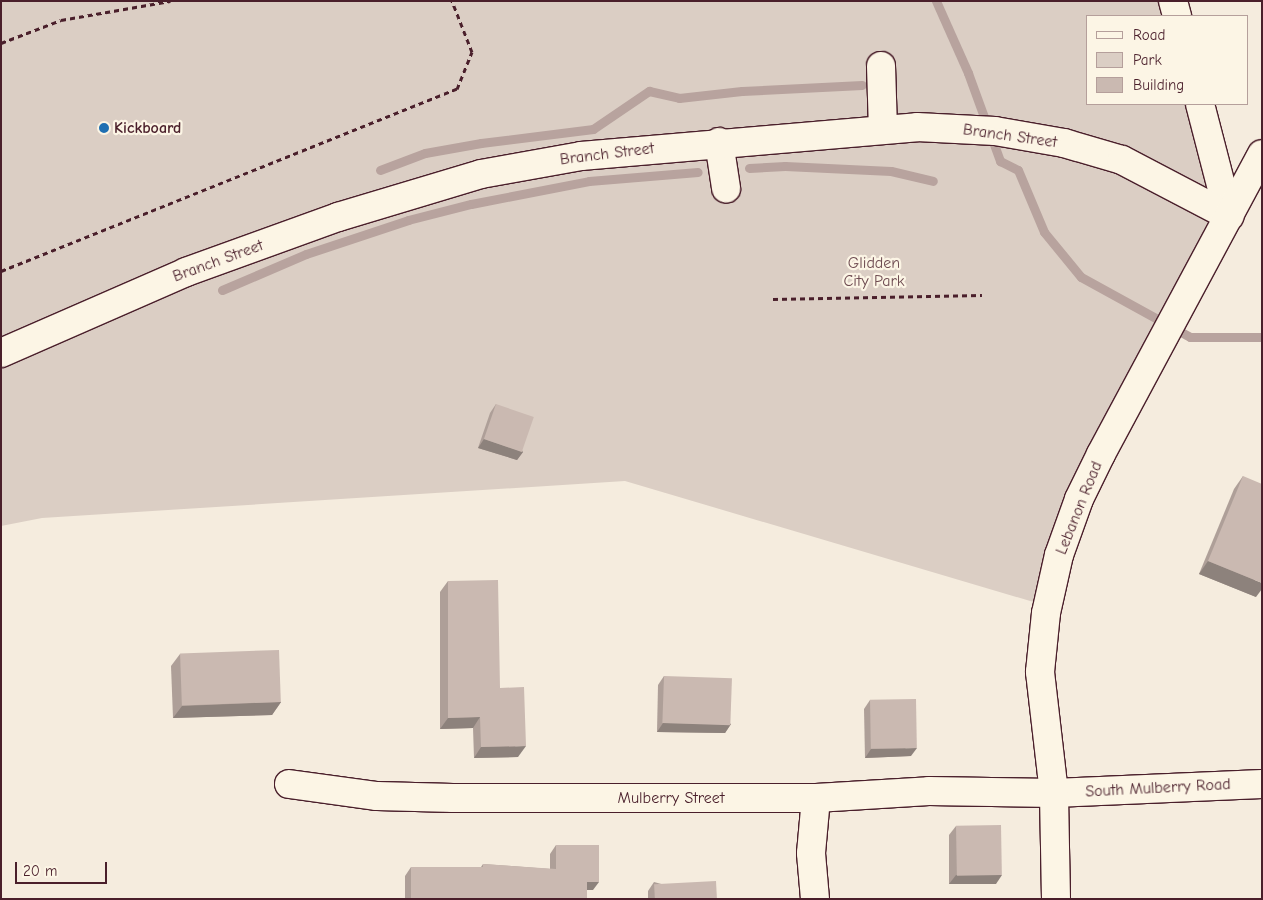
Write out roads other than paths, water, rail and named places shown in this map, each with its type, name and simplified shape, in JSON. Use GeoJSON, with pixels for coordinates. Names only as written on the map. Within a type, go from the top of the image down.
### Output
{"type":"FeatureCollection","features":[{"type":"Feature","properties":{"kind":"street"},"geometry":{"type":"LineString","coordinates":[[1173,1],[1177,15]]}},
{"type":"Feature","properties":{"kind":"street"},"geometry":{"type":"LineString","coordinates":[[881,66],[883,129]]}},
{"type":"Feature","properties":{"kind":"street"},"geometry":{"type":"LineString","coordinates":[[1200,105],[1229,216]]}},
{"type":"Feature","properties":{"kind":"street","name":"Branch Street"},"geometry":{"type":"LineString","coordinates":[[1,353],[186,272],[338,217],[481,174],[581,156],[720,142],[917,126],[995,130],[1064,143],[1122,160],[1229,216]]}},
{"type":"Feature","properties":{"kind":"street"},"geometry":{"type":"LineString","coordinates":[[720,142],[726,188]]}},
{"type":"Feature","properties":{"kind":"street","name":"Lebanon Road"},"geometry":{"type":"LineString","coordinates":[[1056,899],[1054,793],[1040,672],[1046,613],[1059,555],[1079,499],[1101,454],[1262,154]]}},
{"type":"Feature","properties":{"kind":"street","name":"Mulberry Street"},"geometry":{"type":"LineString","coordinates":[[289,784],[377,796],[434,797],[816,798],[929,791],[1054,793]]}},
{"type":"Feature","properties":{"kind":"street","name":"South Mulberry Road"},"geometry":{"type":"LineString","coordinates":[[1054,793],[1262,784]]}},
{"type":"Feature","properties":{"kind":"street"},"geometry":{"type":"LineString","coordinates":[[815,899],[811,853],[816,798]]}},
{"type":"Feature","properties":{"kind":"waterway"},"geometry":{"type":"LineString","coordinates":[[936,1],[968,73],[1000,161],[1018,170],[1044,232],[1081,277],[1190,337],[1262,337]]}},
{"type":"Feature","properties":{"kind":"waterway"},"geometry":{"type":"LineString","coordinates":[[380,170],[425,153],[481,143],[593,129],[649,91],[679,98],[742,91],[862,85]]}},
{"type":"Feature","properties":{"kind":"waterway"},"geometry":{"type":"LineString","coordinates":[[749,168],[785,166],[891,171],[933,181]]}},
{"type":"Feature","properties":{"kind":"waterway"},"geometry":{"type":"LineString","coordinates":[[222,290],[306,254],[408,220],[471,204],[589,181],[698,172]]}},
{"type":"Feature","properties":{"kind":"place","name":"Kickboard"},"geometry":{"type":"Point","coordinates":[104,128]}},
{"type":"Feature","properties":{"kind":"park label","name":"Glidden City Park"},"geometry":{"type":"Point","coordinates":[874,272]}}]}
